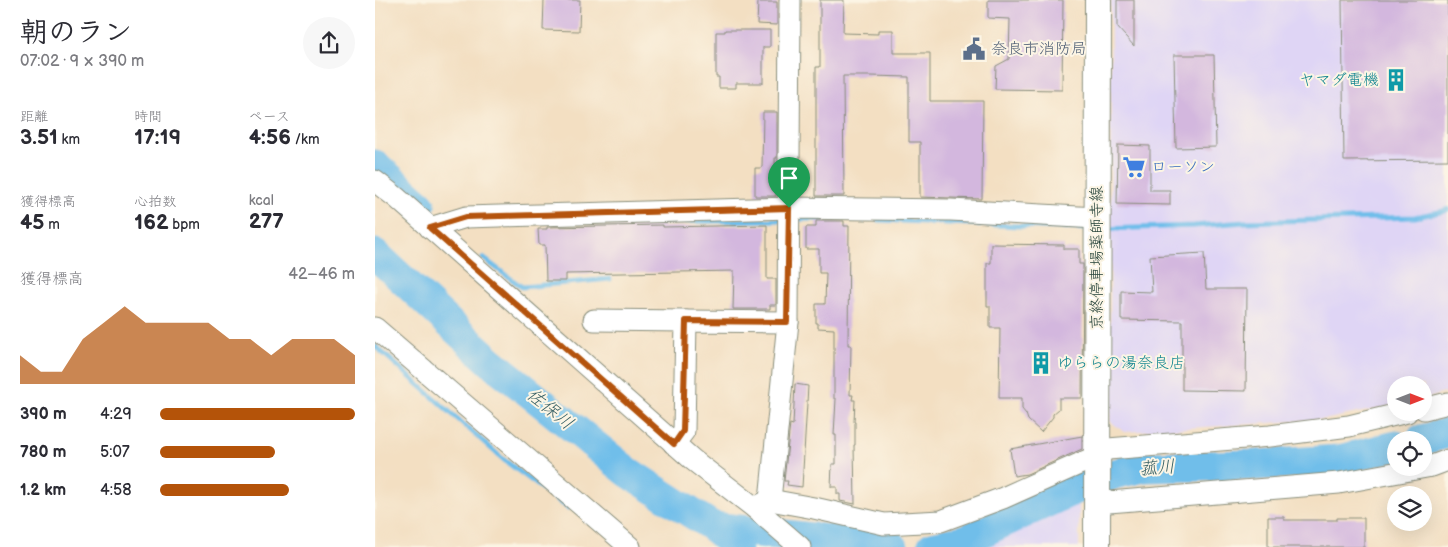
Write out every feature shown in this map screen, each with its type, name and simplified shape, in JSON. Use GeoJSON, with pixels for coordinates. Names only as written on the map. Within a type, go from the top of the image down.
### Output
{"type":"FeatureCollection","features":[{"type":"Feature","properties":{"kind":"main road","name":"京終停車場薬師寺線"},"geometry":{"type":"LineString","coordinates":[[1097,547],[1098,0]]}},
{"type":"Feature","properties":{"kind":"street"},"geometry":{"type":"LineString","coordinates":[[763,504],[787,322],[790,0]]}},
{"type":"Feature","properties":{"kind":"street"},"geometry":{"type":"LineString","coordinates":[[375,181],[693,460],[763,504],[800,547]]}},
{"type":"Feature","properties":{"kind":"street"},"geometry":{"type":"LineString","coordinates":[[430,228],[466,217],[789,208],[951,210],[1097,218]]}},
{"type":"Feature","properties":{"kind":"street"},"geometry":{"type":"LineString","coordinates":[[594,320],[787,322]]}},
{"type":"Feature","properties":{"kind":"street"},"geometry":{"type":"LineString","coordinates":[[674,444],[683,431],[686,321]]}},
{"type":"Feature","properties":{"kind":"street"},"geometry":{"type":"LineString","coordinates":[[375,328],[630,547]]}},
{"type":"Feature","properties":{"kind":"street"},"geometry":{"type":"LineString","coordinates":[[1433,407],[1448,403]]}},
{"type":"Feature","properties":{"kind":"street"},"geometry":{"type":"LineString","coordinates":[[763,504],[814,508],[884,524],[941,521],[1097,460],[1108,450],[1270,436],[1349,426],[1387,417]]}},
{"type":"Feature","properties":{"kind":"street"},"geometry":{"type":"LineString","coordinates":[[1097,500],[1339,484],[1432,466],[1448,460]]}},
{"type":"Feature","properties":{"kind":"shaded area"},"geometry":{"type":"Polygon","coordinates":[[[1111,0],[1448,0],[1448,391],[1433,397],[1433,376],[1387,376],[1387,407],[1328,419],[1124,432],[1110,421],[1111,0]]]}},
{"type":"Feature","properties":{"kind":"shaded area"},"geometry":{"type":"Polygon","coordinates":[[[1079,502],[1079,547],[976,547],[1001,538],[1079,502]]]}},
{"type":"Feature","properties":{"kind":"building"},"geometry":{"type":"Polygon","coordinates":[[[544,0],[580,0],[579,31],[543,30],[544,0]]]}},
{"type":"Feature","properties":{"kind":"building"},"geometry":{"type":"Polygon","coordinates":[[[820,0],[844,0],[843,33],[878,34],[878,30],[893,30],[893,53],[930,53],[930,101],[983,101],[982,199],[920,197],[920,142],[909,142],[909,77],[871,76],[843,76],[844,196],[816,196],[816,67],[820,67],[820,0]]]}},
{"type":"Feature","properties":{"kind":"building"},"geometry":{"type":"Polygon","coordinates":[[[988,0],[1063,0],[1062,90],[995,89],[996,66],[1009,59],[1010,19],[988,18],[988,0]]]}},
{"type":"Feature","properties":{"kind":"building"},"geometry":{"type":"Polygon","coordinates":[[[1117,0],[1134,0],[1134,46],[1117,27],[1117,0]]]}},
{"type":"Feature","properties":{"kind":"building","name":"ヤマダ電機"},"geometry":{"type":"Polygon","coordinates":[[[1342,0],[1448,0],[1448,160],[1344,161],[1342,0]]]}},
{"type":"Feature","properties":{"kind":"building"},"geometry":{"type":"Polygon","coordinates":[[[758,2],[777,2],[777,25],[757,24],[758,2]]]}},
{"type":"Feature","properties":{"kind":"building"},"geometry":{"type":"Polygon","coordinates":[[[725,30],[770,30],[770,47],[763,47],[763,83],[736,83],[736,88],[719,88],[719,77],[716,77],[716,32],[725,32],[725,30]]]}},
{"type":"Feature","properties":{"kind":"building"},"geometry":{"type":"Polygon","coordinates":[[[1174,55],[1214,55],[1216,147],[1176,148],[1174,55]]]}},
{"type":"Feature","properties":{"kind":"building"},"geometry":{"type":"Polygon","coordinates":[[[763,112],[777,112],[776,196],[755,196],[755,168],[762,168],[763,112]]]}},
{"type":"Feature","properties":{"kind":"building","name":"ローソン"},"geometry":{"type":"Polygon","coordinates":[[[1118,145],[1150,146],[1150,190],[1170,190],[1170,205],[1117,204],[1118,145]]]}},
{"type":"Feature","properties":{"kind":"building"},"geometry":{"type":"Polygon","coordinates":[[[816,221],[844,221],[844,226],[849,226],[848,345],[851,345],[850,395],[853,395],[852,400],[855,400],[855,504],[840,501],[837,487],[831,487],[832,464],[836,464],[836,435],[834,435],[836,399],[834,399],[834,329],[818,328],[818,323],[816,323],[816,304],[825,304],[826,273],[819,273],[819,249],[806,249],[806,227],[816,227],[816,221]]]}},
{"type":"Feature","properties":{"kind":"building"},"geometry":{"type":"Polygon","coordinates":[[[663,225],[663,227],[767,225],[767,279],[776,279],[776,305],[770,305],[770,309],[733,309],[734,271],[566,274],[566,281],[546,281],[545,245],[539,245],[538,229],[547,229],[547,227],[663,225]]]}},
{"type":"Feature","properties":{"kind":"building","name":"ゆららの湯奈良店"},"geometry":{"type":"Polygon","coordinates":[[[991,244],[1064,245],[1064,249],[1079,249],[1079,264],[1083,264],[1082,398],[1059,398],[1059,409],[1053,414],[1053,417],[1041,432],[1028,420],[1022,409],[1022,398],[999,398],[1000,328],[990,328],[990,306],[987,306],[987,263],[991,263],[991,244]]]}},
{"type":"Feature","properties":{"kind":"building"},"geometry":{"type":"Polygon","coordinates":[[[1204,253],[1206,289],[1247,289],[1246,391],[1182,390],[1182,321],[1121,320],[1121,291],[1152,292],[1150,256],[1204,253]]]}},
{"type":"Feature","properties":{"kind":"building"},"geometry":{"type":"Polygon","coordinates":[[[795,384],[808,386],[802,487],[787,485],[788,481],[784,481],[790,424],[793,425],[795,384]]]}},
{"type":"Feature","properties":{"kind":"building"},"geometry":{"type":"Polygon","coordinates":[[[1082,436],[1082,449],[1027,474],[1014,476],[1010,449],[1082,436]]]}},
{"type":"Feature","properties":{"kind":"building"},"geometry":{"type":"Polygon","coordinates":[[[1268,517],[1284,517],[1284,520],[1364,518],[1364,547],[1268,547],[1268,517]]]}},
{"type":"Feature","properties":{"kind":"waterway"},"geometry":{"type":"LineString","coordinates":[[375,165],[420,205]]}},
{"type":"Feature","properties":{"kind":"waterway"},"geometry":{"type":"LineString","coordinates":[[1105,229],[1245,222],[1415,217],[1448,209]]}},
{"type":"Feature","properties":{"kind":"waterway"},"geometry":{"type":"LineString","coordinates":[[793,219],[822,219]]}},
{"type":"Feature","properties":{"kind":"waterway"},"geometry":{"type":"LineString","coordinates":[[658,222],[784,220]]}},
{"type":"Feature","properties":{"kind":"waterway"},"geometry":{"type":"LineString","coordinates":[[878,220],[1091,229]]}},
{"type":"Feature","properties":{"kind":"waterway","name":"佐保川"},"geometry":{"type":"LineString","coordinates":[[375,254],[490,361],[628,472],[713,527],[737,547]]}},
{"type":"Feature","properties":{"kind":"waterway"},"geometry":{"type":"LineString","coordinates":[[483,258],[522,287],[610,279]]}},
{"type":"Feature","properties":{"kind":"waterway"},"geometry":{"type":"LineString","coordinates":[[375,346],[504,460],[568,508]]}},
{"type":"Feature","properties":{"kind":"waterway","name":"菰川"},"geometry":{"type":"LineString","coordinates":[[1432,437],[1448,433]]}},
{"type":"Feature","properties":{"kind":"waterway","name":"菰川"},"geometry":{"type":"LineString","coordinates":[[932,547],[965,540],[1069,492],[1114,474],[1145,467],[1256,465],[1339,460],[1387,448]]}},
{"type":"Feature","properties":{"kind":"waterway","name":"菰川"},"geometry":{"type":"LineString","coordinates":[[713,527],[893,547]]}},
{"type":"Feature","properties":{"kind":"place","name":"奈良市消防局"},"geometry":{"type":"Point","coordinates":[974,49]}},
{"type":"Feature","properties":{"kind":"place","name":"ヤマダ電機"},"geometry":{"type":"Point","coordinates":[1396,80]}},
{"type":"Feature","properties":{"kind":"place","name":"ローソン"},"geometry":{"type":"Point","coordinates":[1134,167]}},
{"type":"Feature","properties":{"kind":"place","name":"ゆららの湯奈良店"},"geometry":{"type":"Point","coordinates":[1041,363]}},
{"type":"Feature","properties":{"kind":"route"},"geometry":{"type":"LineString","coordinates":[[789,208],[787,322],[686,321],[683,431],[674,444],[430,228],[466,217],[789,208]]}}]}
